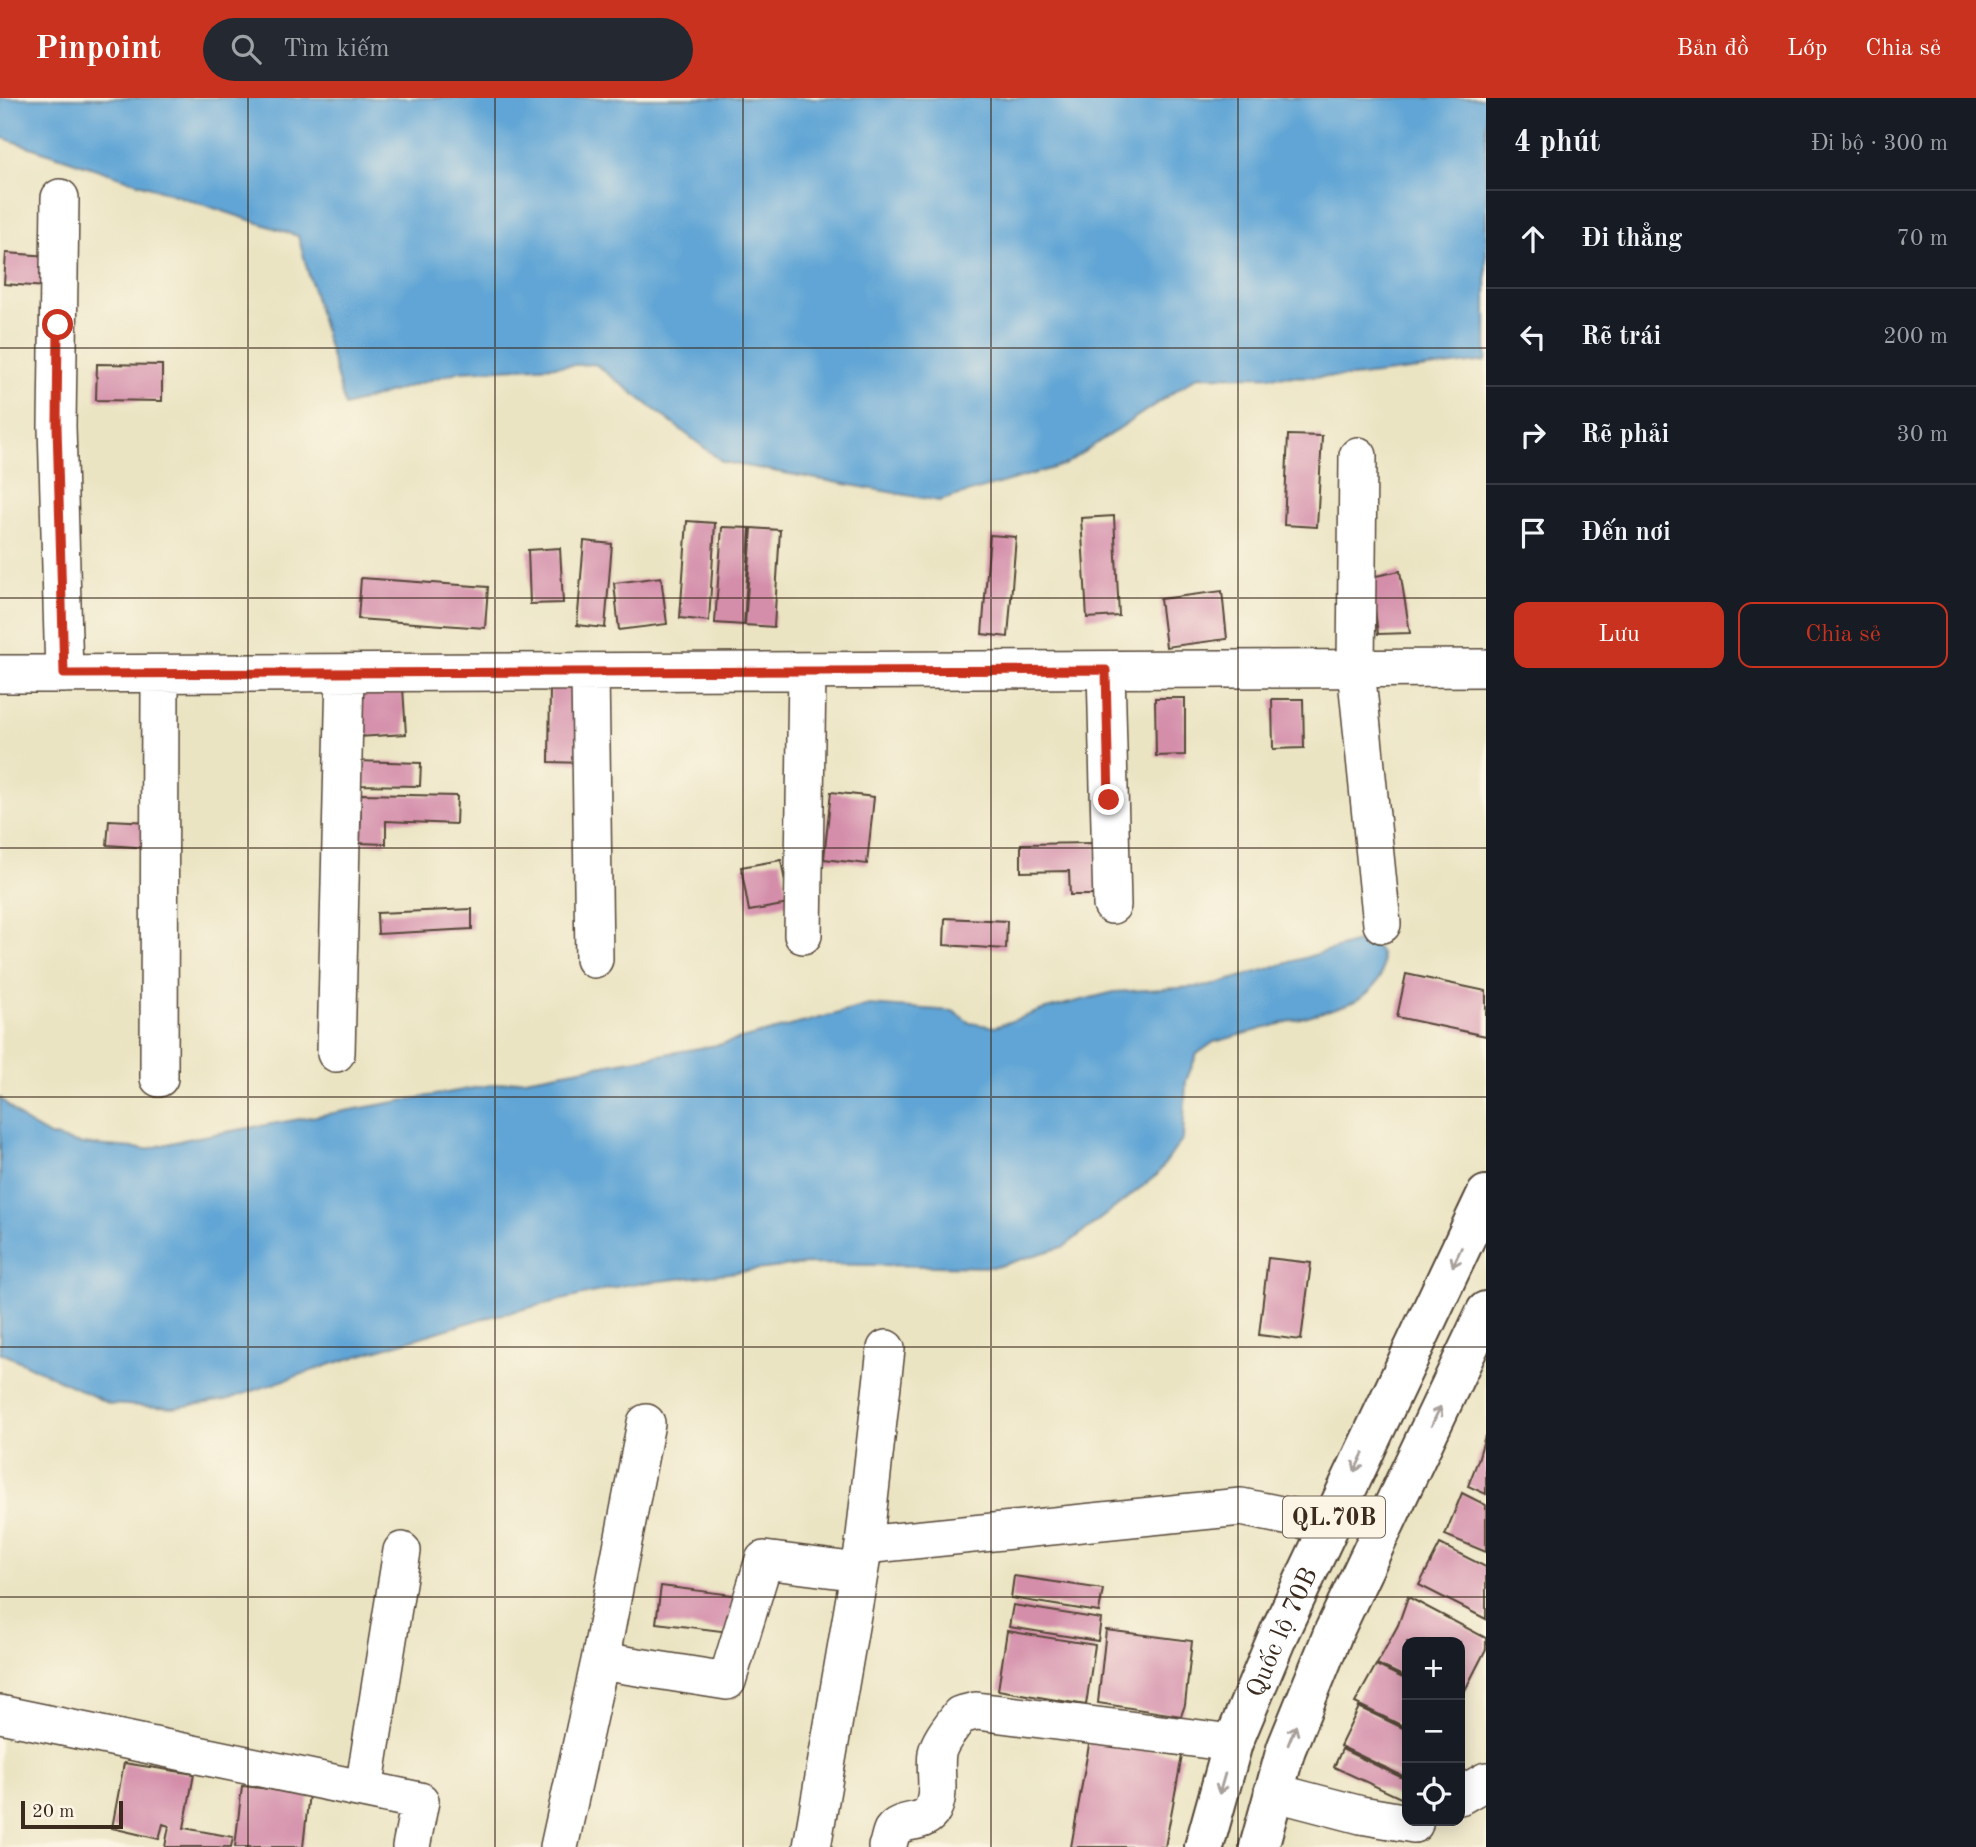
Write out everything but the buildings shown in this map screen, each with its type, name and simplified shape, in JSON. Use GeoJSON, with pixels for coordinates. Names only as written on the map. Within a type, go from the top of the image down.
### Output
{"type":"FeatureCollection","features":[{"type":"Feature","properties":{"kind":"main road","name":"Quốc lộ 70B"},"geometry":{"type":"LineString","coordinates":[[1204,1847],[1234,1743],[1279,1633],[1486,1195]]}},
{"type":"Feature","properties":{"kind":"main road","name":"Quốc lộ 70B"},"geometry":{"type":"LineString","coordinates":[[1259,1847],[1286,1749],[1334,1631],[1486,1311]]}},
{"type":"Feature","properties":{"kind":"street"},"geometry":{"type":"LineString","coordinates":[[60,198],[57,426],[64,674]]}},
{"type":"Feature","properties":{"kind":"street"},"geometry":{"type":"LineString","coordinates":[[1358,456],[1356,669],[1382,924]]}},
{"type":"Feature","properties":{"kind":"street"},"geometry":{"type":"LineString","coordinates":[[0,674],[1486,668]]}},
{"type":"Feature","properties":{"kind":"street"},"geometry":{"type":"LineString","coordinates":[[1106,670],[1112,905]]}},
{"type":"Feature","properties":{"kind":"street"},"geometry":{"type":"LineString","coordinates":[[803,935],[807,671]]}},
{"type":"Feature","properties":{"kind":"street"},"geometry":{"type":"LineString","coordinates":[[590,672],[594,959]]}},
{"type":"Feature","properties":{"kind":"street"},"geometry":{"type":"LineString","coordinates":[[336,1053],[345,673]]}},
{"type":"Feature","properties":{"kind":"street"},"geometry":{"type":"LineString","coordinates":[[159,1078],[160,674]]}},
{"type":"Feature","properties":{"kind":"street"},"geometry":{"type":"LineString","coordinates":[[812,1847],[862,1558],[886,1349]]}},
{"type":"Feature","properties":{"kind":"street"},"geometry":{"type":"LineString","coordinates":[[559,1847],[600,1661],[646,1423]]}},
{"type":"Feature","properties":{"kind":"street"},"geometry":{"type":"LineString","coordinates":[[600,1661],[727,1681],[764,1560],[862,1558],[1241,1507],[1329,1525]]}},
{"type":"Feature","properties":{"kind":"street"},"geometry":{"type":"LineString","coordinates":[[364,1789],[402,1551]]}},
{"type":"Feature","properties":{"kind":"street"},"geometry":{"type":"LineString","coordinates":[[887,1847],[892,1831],[901,1825],[926,1817],[931,1812],[937,1801],[937,1750],[960,1716],[976,1711],[1234,1743]]}},
{"type":"Feature","properties":{"kind":"street"},"geometry":{"type":"LineString","coordinates":[[0,1714],[419,1801],[411,1847]]}},
{"type":"Feature","properties":{"kind":"street"},"geometry":{"type":"LineString","coordinates":[[1465,1793],[1486,1781]]}},
{"type":"Feature","properties":{"kind":"street"},"geometry":{"type":"LineString","coordinates":[[1273,1792],[1412,1830]]}},
{"type":"Feature","properties":{"kind":"water"},"geometry":{"type":"Polygon","coordinates":[[[0,98],[1486,98],[1486,361],[1352,377],[1198,376],[1064,465],[939,501],[723,462],[595,364],[460,371],[345,406],[298,236],[0,137],[0,98]]]}},
{"type":"Feature","properties":{"kind":"water"},"geometry":{"type":"Polygon","coordinates":[[[1366,941],[1379,950],[1382,966],[1380,977],[1369,992],[1340,1007],[1214,1042],[1197,1054],[1186,1081],[1183,1138],[1157,1175],[1065,1246],[996,1267],[807,1264],[625,1285],[477,1320],[332,1364],[226,1400],[173,1408],[110,1404],[0,1352],[0,1098],[24,1121],[50,1136],[81,1144],[147,1149],[187,1139],[722,1044],[869,1005],[953,1011],[970,1023],[995,1027],[1042,1010],[1114,992],[1210,986],[1366,941]]]}},
{"type":"Feature","properties":{"kind":"route"},"geometry":{"type":"LineString","coordinates":[[58,325],[57,426],[64,674],[1106,670],[1109,800]]}}]}
